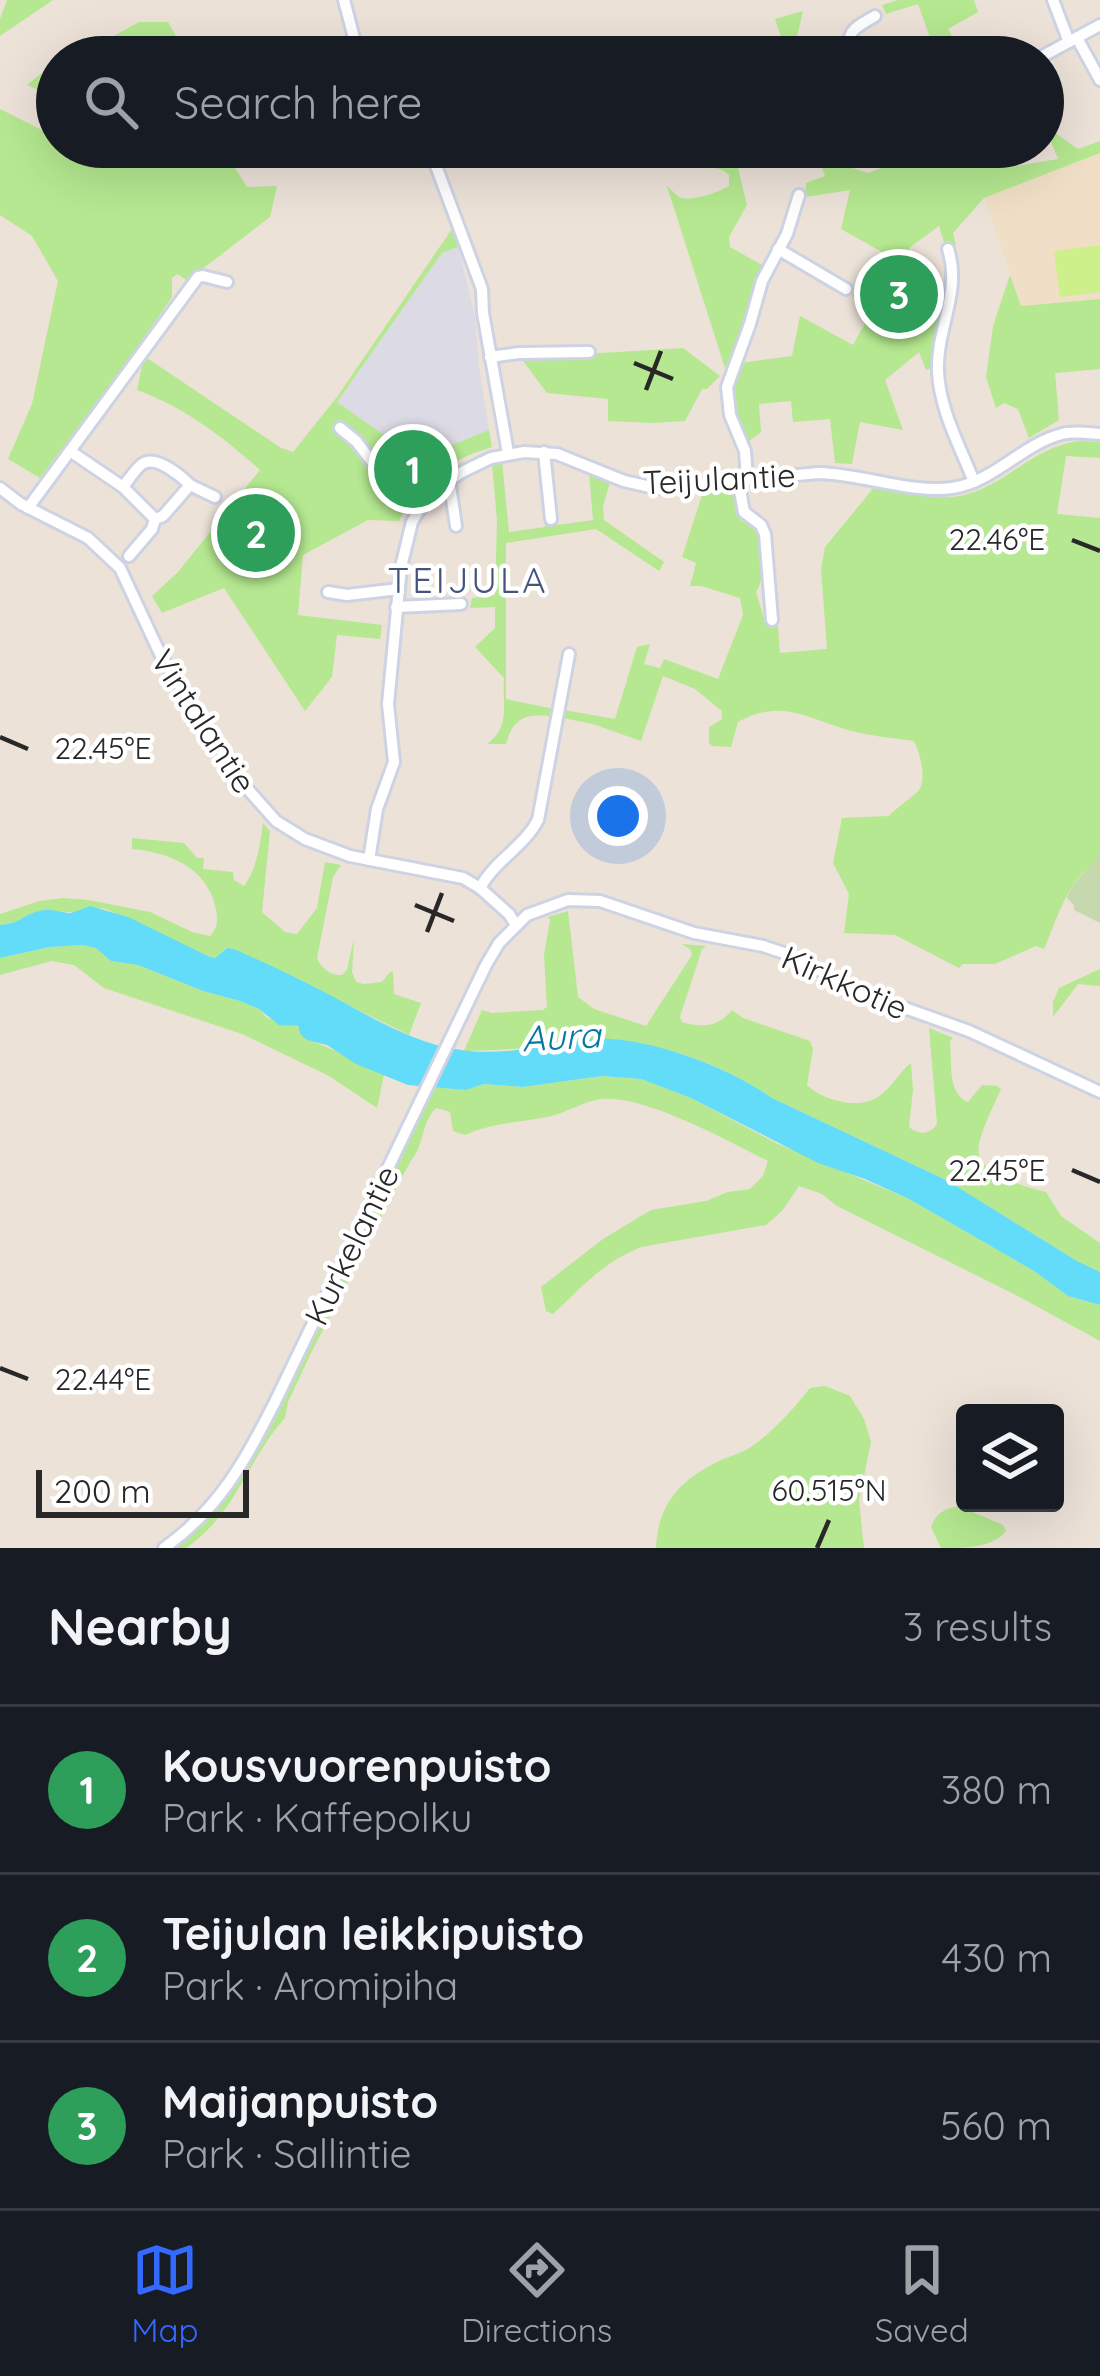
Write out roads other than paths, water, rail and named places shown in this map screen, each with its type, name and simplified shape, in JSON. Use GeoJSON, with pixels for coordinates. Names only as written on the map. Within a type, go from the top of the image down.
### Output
{"type":"FeatureCollection","features":[{"type":"Feature","properties":{"kind":"street"},"geometry":{"type":"LineString","coordinates":[[344,0],[353,36]]}},
{"type":"Feature","properties":{"kind":"street"},"geometry":{"type":"LineString","coordinates":[[1054,0],[1100,80]]}},
{"type":"Feature","properties":{"kind":"street"},"geometry":{"type":"LineString","coordinates":[[849,36],[875,16]]}},
{"type":"Feature","properties":{"kind":"street"},"geometry":{"type":"LineString","coordinates":[[1064,45],[1100,25]]}},
{"type":"Feature","properties":{"kind":"street"},"geometry":{"type":"LineString","coordinates":[[437,168],[477,272],[508,453]]}},
{"type":"Feature","properties":{"kind":"street"},"geometry":{"type":"LineString","coordinates":[[772,620],[765,534],[761,524],[744,512],[745,451],[728,406],[727,387],[762,281],[799,195]]}},
{"type":"Feature","properties":{"kind":"street"},"geometry":{"type":"LineString","coordinates":[[778,249],[846,289]]}},
{"type":"Feature","properties":{"kind":"street"},"geometry":{"type":"LineString","coordinates":[[948,249],[953,285],[938,373],[946,414],[974,482]]}},
{"type":"Feature","properties":{"kind":"street"},"geometry":{"type":"LineString","coordinates":[[28,508],[198,277],[227,282]]}},
{"type":"Feature","properties":{"kind":"street"},"geometry":{"type":"LineString","coordinates":[[490,357],[590,352]]}},
{"type":"Feature","properties":{"kind":"street"},"geometry":{"type":"LineString","coordinates":[[340,428],[417,506]]}},
{"type":"Feature","properties":{"kind":"street","name":"Teijulantie"},"geometry":{"type":"LineString","coordinates":[[369,860],[377,809],[394,762],[388,704],[408,533],[417,506],[449,479],[508,453],[544,452],[645,487],[838,473],[944,489],[974,482],[1058,435],[1100,434]]}},
{"type":"Feature","properties":{"kind":"street"},"geometry":{"type":"LineString","coordinates":[[70,451],[123,487],[155,519]]}},
{"type":"Feature","properties":{"kind":"street"},"geometry":{"type":"LineString","coordinates":[[544,452],[551,519]]}},
{"type":"Feature","properties":{"kind":"street"},"geometry":{"type":"LineString","coordinates":[[123,487],[148,461],[215,497]]}},
{"type":"Feature","properties":{"kind":"street"},"geometry":{"type":"LineString","coordinates":[[449,479],[456,526]]}},
{"type":"Feature","properties":{"kind":"street"},"geometry":{"type":"LineString","coordinates":[[155,519],[190,485]]}},
{"type":"Feature","properties":{"kind":"street","name":"Vintalantie"},"geometry":{"type":"LineString","coordinates":[[0,488],[88,538],[120,568],[162,658],[265,810],[290,831],[329,850],[463,878],[480,888],[516,925]]}},
{"type":"Feature","properties":{"kind":"street"},"geometry":{"type":"LineString","coordinates":[[129,556],[155,519]]}},
{"type":"Feature","properties":{"kind":"street"},"geometry":{"type":"LineString","coordinates":[[328,592],[347,595],[398,589]]}},
{"type":"Feature","properties":{"kind":"street"},"geometry":{"type":"LineString","coordinates":[[397,607],[461,604]]}},
{"type":"Feature","properties":{"kind":"street"},"geometry":{"type":"LineString","coordinates":[[480,888],[538,820],[569,654]]}},
{"type":"Feature","properties":{"kind":"street","name":"Kirkkotie"},"geometry":{"type":"LineString","coordinates":[[516,925],[527,915],[568,900],[613,903],[694,933],[776,950],[863,993],[969,1031],[1100,1093]]}},
{"type":"Feature","properties":{"kind":"street","name":"Kurkelantie"},"geometry":{"type":"LineString","coordinates":[[164,1548],[206,1514],[238,1473],[486,965],[516,925]]}},
{"type":"Feature","properties":{"kind":"water"},"geometry":{"type":"Polygon","coordinates":[[[90,906],[128,917],[210,957],[234,949],[391,1028],[443,1046],[491,1052],[603,1039],[654,1046],[706,1063],[948,1181],[1100,1272],[1100,1305],[1068,1296],[1034,1271],[909,1199],[818,1163],[691,1098],[641,1079],[602,1076],[523,1087],[484,1084],[466,1090],[408,1085],[307,1040],[298,1026],[279,1025],[240,1001],[138,965],[111,961],[96,948],[50,947],[0,958],[0,925],[39,911],[70,913],[90,906]]]}},
{"type":"Feature","properties":{"kind":"place","name":"Maijanpuisto"},"geometry":{"type":"Point","coordinates":[899,294]}},
{"type":"Feature","properties":{"kind":"place","name":"Kousvuorenpuisto"},"geometry":{"type":"Point","coordinates":[413,469]}},
{"type":"Feature","properties":{"kind":"place","name":"Teijulan leikkipuisto"},"geometry":{"type":"Point","coordinates":[256,533]}},
{"type":"Feature","properties":{"kind":"district","name":"TEIJULA"},"geometry":{"type":"Point","coordinates":[468,579]}},
{"type":"Feature","properties":{"kind":"water label","name":"Aura"},"geometry":{"type":"Point","coordinates":[561,1036]}}]}
